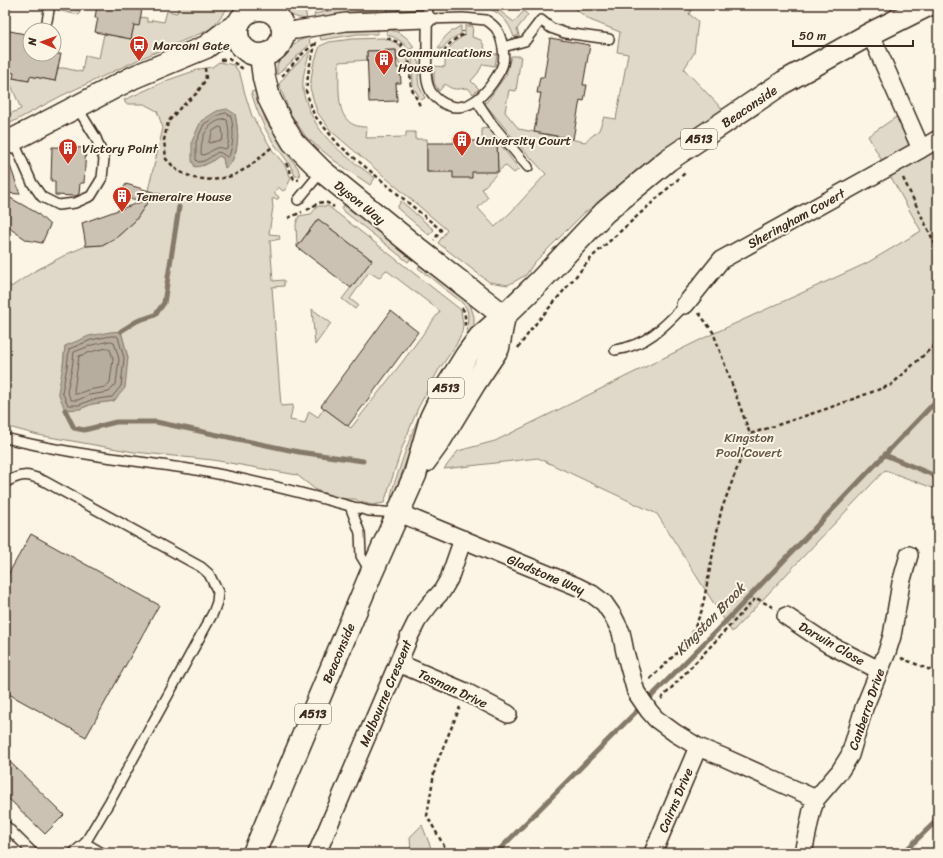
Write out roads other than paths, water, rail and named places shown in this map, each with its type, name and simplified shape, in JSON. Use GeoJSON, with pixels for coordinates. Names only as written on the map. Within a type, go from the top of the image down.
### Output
{"type":"FeatureCollection","features":[{"type":"Feature","properties":{"kind":"main road","name":"Beaconside"},"geometry":{"type":"LineString","coordinates":[[254,853],[371,574],[415,475],[431,418],[443,393],[466,356],[480,337],[540,281],[605,212],[668,160],[784,82],[870,34],[928,5]]}},
{"type":"Feature","properties":{"kind":"main road"},"geometry":{"type":"LineString","coordinates":[[9,142],[134,77],[206,47],[238,24],[247,14],[260,7],[278,18],[281,24],[282,38],[279,45],[268,54],[254,55],[244,49],[240,44],[237,30],[238,24]]}},
{"type":"Feature","properties":{"kind":"main road","name":"Dyson Way"},"geometry":{"type":"LineString","coordinates":[[261,55],[264,78],[269,98],[293,142],[322,171],[504,316]]}},
{"type":"Feature","properties":{"kind":"street"},"geometry":{"type":"LineString","coordinates":[[282,31],[428,12]]}},
{"type":"Feature","properties":{"kind":"street"},"geometry":{"type":"LineString","coordinates":[[870,34],[921,149]]}},
{"type":"Feature","properties":{"kind":"street","name":"Sheringham Covert"},"geometry":{"type":"LineString","coordinates":[[687,302],[721,260],[938,140]]}},
{"type":"Feature","properties":{"kind":"street","name":"Gladstone Way"},"geometry":{"type":"LineString","coordinates":[[399,513],[592,594],[604,603],[613,616],[621,632],[636,692],[653,715],[675,734],[698,748],[723,757],[816,799]]}},
{"type":"Feature","properties":{"kind":"street","name":"Melbourne Crescent"},"geometry":{"type":"LineString","coordinates":[[317,853],[410,635],[418,621],[430,604],[442,591],[449,579],[463,539]]}},
{"type":"Feature","properties":{"kind":"street","name":"Canberra Drive"},"geometry":{"type":"LineString","coordinates":[[803,853],[812,810],[816,799],[840,771],[850,755],[864,708],[887,652],[892,636],[901,583],[909,555]]}},
{"type":"Feature","properties":{"kind":"street","name":"Darwin Close"},"geometry":{"type":"LineString","coordinates":[[786,616],[828,644],[879,670]]}},
{"type":"Feature","properties":{"kind":"street","name":"Tasman Drive"},"geometry":{"type":"LineString","coordinates":[[398,663],[466,692],[508,714]]}},
{"type":"Feature","properties":{"kind":"street","name":"Cairns Drive"},"geometry":{"type":"LineString","coordinates":[[653,853],[698,748]]}},
{"type":"Feature","properties":{"kind":"lane"},"geometry":{"type":"LineString","coordinates":[[47,21],[50,5]]}},
{"type":"Feature","properties":{"kind":"lane"},"geometry":{"type":"LineString","coordinates":[[428,12],[486,20],[497,30],[503,46],[503,63],[498,76],[484,95],[465,106],[454,107],[444,104],[435,98],[430,90],[426,79],[428,12]]}},
{"type":"Feature","properties":{"kind":"lane"},"geometry":{"type":"LineString","coordinates":[[503,46],[525,41],[541,20],[550,28],[565,33],[609,39]]}},
{"type":"Feature","properties":{"kind":"lane"},"geometry":{"type":"LineString","coordinates":[[476,100],[492,124],[528,167]]}},
{"type":"Feature","properties":{"kind":"lane"},"geometry":{"type":"LineString","coordinates":[[9,142],[32,183],[42,196],[58,205],[75,202],[91,196],[102,178],[104,159],[96,138],[78,106]]}},
{"type":"Feature","properties":{"kind":"lane"},"geometry":{"type":"LineString","coordinates":[[298,200],[322,171]]}},
{"type":"Feature","properties":{"kind":"lane"},"geometry":{"type":"LineString","coordinates":[[615,350],[626,348],[646,340],[666,325],[687,302]]}},
{"type":"Feature","properties":{"kind":"lane"},"geometry":{"type":"LineString","coordinates":[[5,438],[78,453],[197,470],[282,488],[369,511],[399,513]]}},
{"type":"Feature","properties":{"kind":"lane"},"geometry":{"type":"LineString","coordinates":[[5,483],[15,477],[23,476],[40,479],[201,567],[209,574],[218,592],[217,602],[213,613],[110,801],[85,843],[73,853]]}},
{"type":"Feature","properties":{"kind":"lane"},"geometry":{"type":"LineString","coordinates":[[350,506],[360,533],[362,556],[371,574]]}},
{"type":"Feature","properties":{"kind":"lane"},"geometry":{"type":"LineString","coordinates":[[5,826],[33,853]]}},
{"type":"Feature","properties":{"kind":"lane"},"geometry":{"type":"LineString","coordinates":[[85,843],[102,853]]}},
{"type":"Feature","properties":{"kind":"water"},"geometry":{"type":"Polygon","coordinates":[[[227,109],[235,114],[237,126],[238,138],[235,155],[232,161],[225,168],[223,158],[219,156],[202,166],[195,167],[192,161],[192,141],[201,121],[217,111],[227,109]]]}},
{"type":"Feature","properties":{"kind":"water"},"geometry":{"type":"Polygon","coordinates":[[[121,331],[128,358],[125,388],[114,401],[92,404],[80,409],[65,410],[58,392],[65,346],[89,336],[121,331]]]}},
{"type":"Feature","properties":{"kind":"waterway"},"geometry":{"type":"LineString","coordinates":[[121,331],[137,321],[155,315],[164,303],[179,207]]}},
{"type":"Feature","properties":{"kind":"waterway","name":"Kingston Brook"},"geometry":{"type":"LineString","coordinates":[[496,853],[729,618],[938,399]]}},
{"type":"Feature","properties":{"kind":"waterway"},"geometry":{"type":"LineString","coordinates":[[65,410],[74,428],[84,430],[116,422],[156,422],[299,452],[363,461]]}},
{"type":"Feature","properties":{"kind":"waterway"},"geometry":{"type":"LineString","coordinates":[[885,455],[938,477]]}},
{"type":"Feature","properties":{"kind":"waterway"},"geometry":{"type":"LineString","coordinates":[[903,853],[934,823],[938,808]]}},
{"type":"Feature","properties":{"kind":"place","name":"Marconi Gate"},"geometry":{"type":"Point","coordinates":[139,62]}},
{"type":"Feature","properties":{"kind":"place","name":"Communications House"},"geometry":{"type":"Point","coordinates":[384,76]}},
{"type":"Feature","properties":{"kind":"place","name":"University Court"},"geometry":{"type":"Point","coordinates":[462,157]}},
{"type":"Feature","properties":{"kind":"place","name":"Victory Point"},"geometry":{"type":"Point","coordinates":[68,165]}},
{"type":"Feature","properties":{"kind":"place","name":"Temeraire House"},"geometry":{"type":"Point","coordinates":[122,213]}},
{"type":"Feature","properties":{"kind":"park label","name":"Kingston Pool Covert"},"geometry":{"type":"Point","coordinates":[749,444]}}]}
